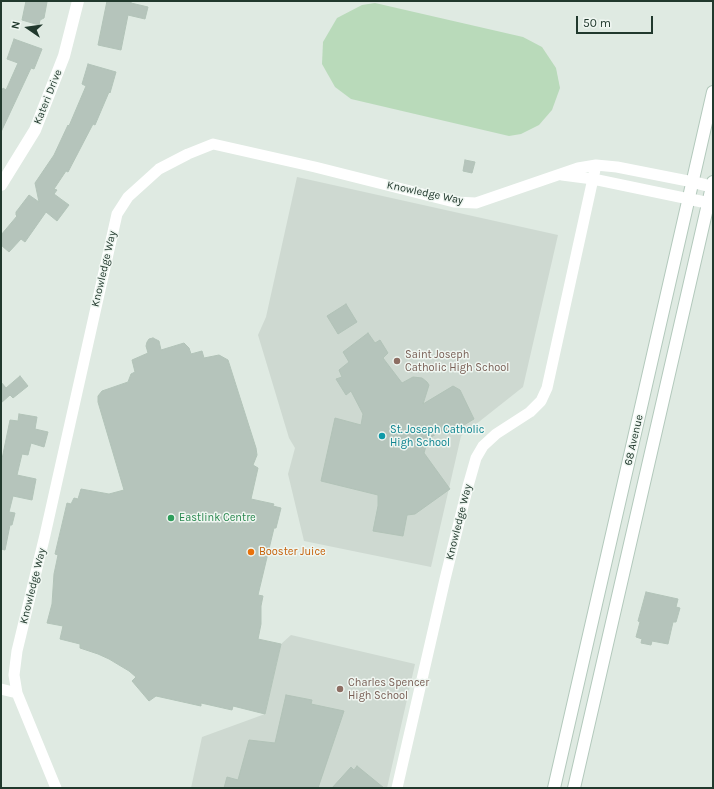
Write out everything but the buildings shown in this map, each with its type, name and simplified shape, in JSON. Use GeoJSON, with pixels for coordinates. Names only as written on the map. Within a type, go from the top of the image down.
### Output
{"type":"FeatureCollection","features":[{"type":"Feature","properties":{"kind":"main road","name":"Kateri Drive"},"geometry":{"type":"LineString","coordinates":[[1,185],[35,130],[64,56],[78,1]]}},
{"type":"Feature","properties":{"kind":"main road","name":"68 Avenue"},"geometry":{"type":"LineString","coordinates":[[554,788],[713,92]]}},
{"type":"Feature","properties":{"kind":"main road","name":"Knowledge Way"},"geometry":{"type":"LineString","coordinates":[[693,182],[713,185]]}},
{"type":"Feature","properties":{"kind":"main road","name":"68 Avenue"},"geometry":{"type":"LineString","coordinates":[[574,788],[711,204],[713,185]]}},
{"type":"Feature","properties":{"kind":"main road","name":"Knowledge Way"},"geometry":{"type":"LineString","coordinates":[[689,199],[711,204]]}},
{"type":"Feature","properties":{"kind":"street","name":"Knowledge Way"},"geometry":{"type":"LineString","coordinates":[[56,788],[17,693],[14,675],[17,651],[117,214],[128,197],[159,168],[213,144],[315,167],[454,202],[476,203],[578,168],[596,165],[617,167],[693,182]]}},
{"type":"Feature","properties":{"kind":"street","name":"Knowledge Way"},"geometry":{"type":"LineString","coordinates":[[399,785],[443,587],[476,458],[483,446],[496,434],[530,412],[541,401],[547,388],[596,165]]}},
{"type":"Feature","properties":{"kind":"street","name":"Knowledge Way"},"geometry":{"type":"LineString","coordinates":[[560,175],[593,179],[689,199]]}},
{"type":"Feature","properties":{"kind":"street"},"geometry":{"type":"LineString","coordinates":[[1,689],[17,693]]}},
{"type":"Feature","properties":{"kind":"shaded area","name":"Saint Joseph Catholic High School"},"geometry":{"type":"Polygon","coordinates":[[[297,177],[558,235],[523,387],[461,436],[431,567],[304,541],[288,474],[295,448],[289,438],[258,335],[266,317],[297,177]]]}},
{"type":"Feature","properties":{"kind":"shaded area","name":"Charles Spencer High School"},"geometry":{"type":"Polygon","coordinates":[[[291,635],[415,664],[387,788],[191,788],[202,737],[265,714],[281,644],[291,635]]]}},
{"type":"Feature","properties":{"kind":"green space"},"geometry":{"type":"Polygon","coordinates":[[[375,3],[523,37],[542,47],[556,68],[560,88],[552,110],[539,125],[521,134],[509,136],[351,99],[335,87],[322,64],[323,42],[337,18],[362,5],[375,3]]]}},
{"type":"Feature","properties":{"kind":"place","name":"Saint Joseph Catholic High School"},"geometry":{"type":"Point","coordinates":[397,361]}},
{"type":"Feature","properties":{"kind":"place","name":"St. Joseph Catholic High School"},"geometry":{"type":"Point","coordinates":[382,436]}},
{"type":"Feature","properties":{"kind":"place","name":"Eastlink Centre"},"geometry":{"type":"Point","coordinates":[171,518]}},
{"type":"Feature","properties":{"kind":"place","name":"Booster Juice"},"geometry":{"type":"Point","coordinates":[251,552]}},
{"type":"Feature","properties":{"kind":"place","name":"Charles Spencer High School"},"geometry":{"type":"Point","coordinates":[340,689]}}]}
